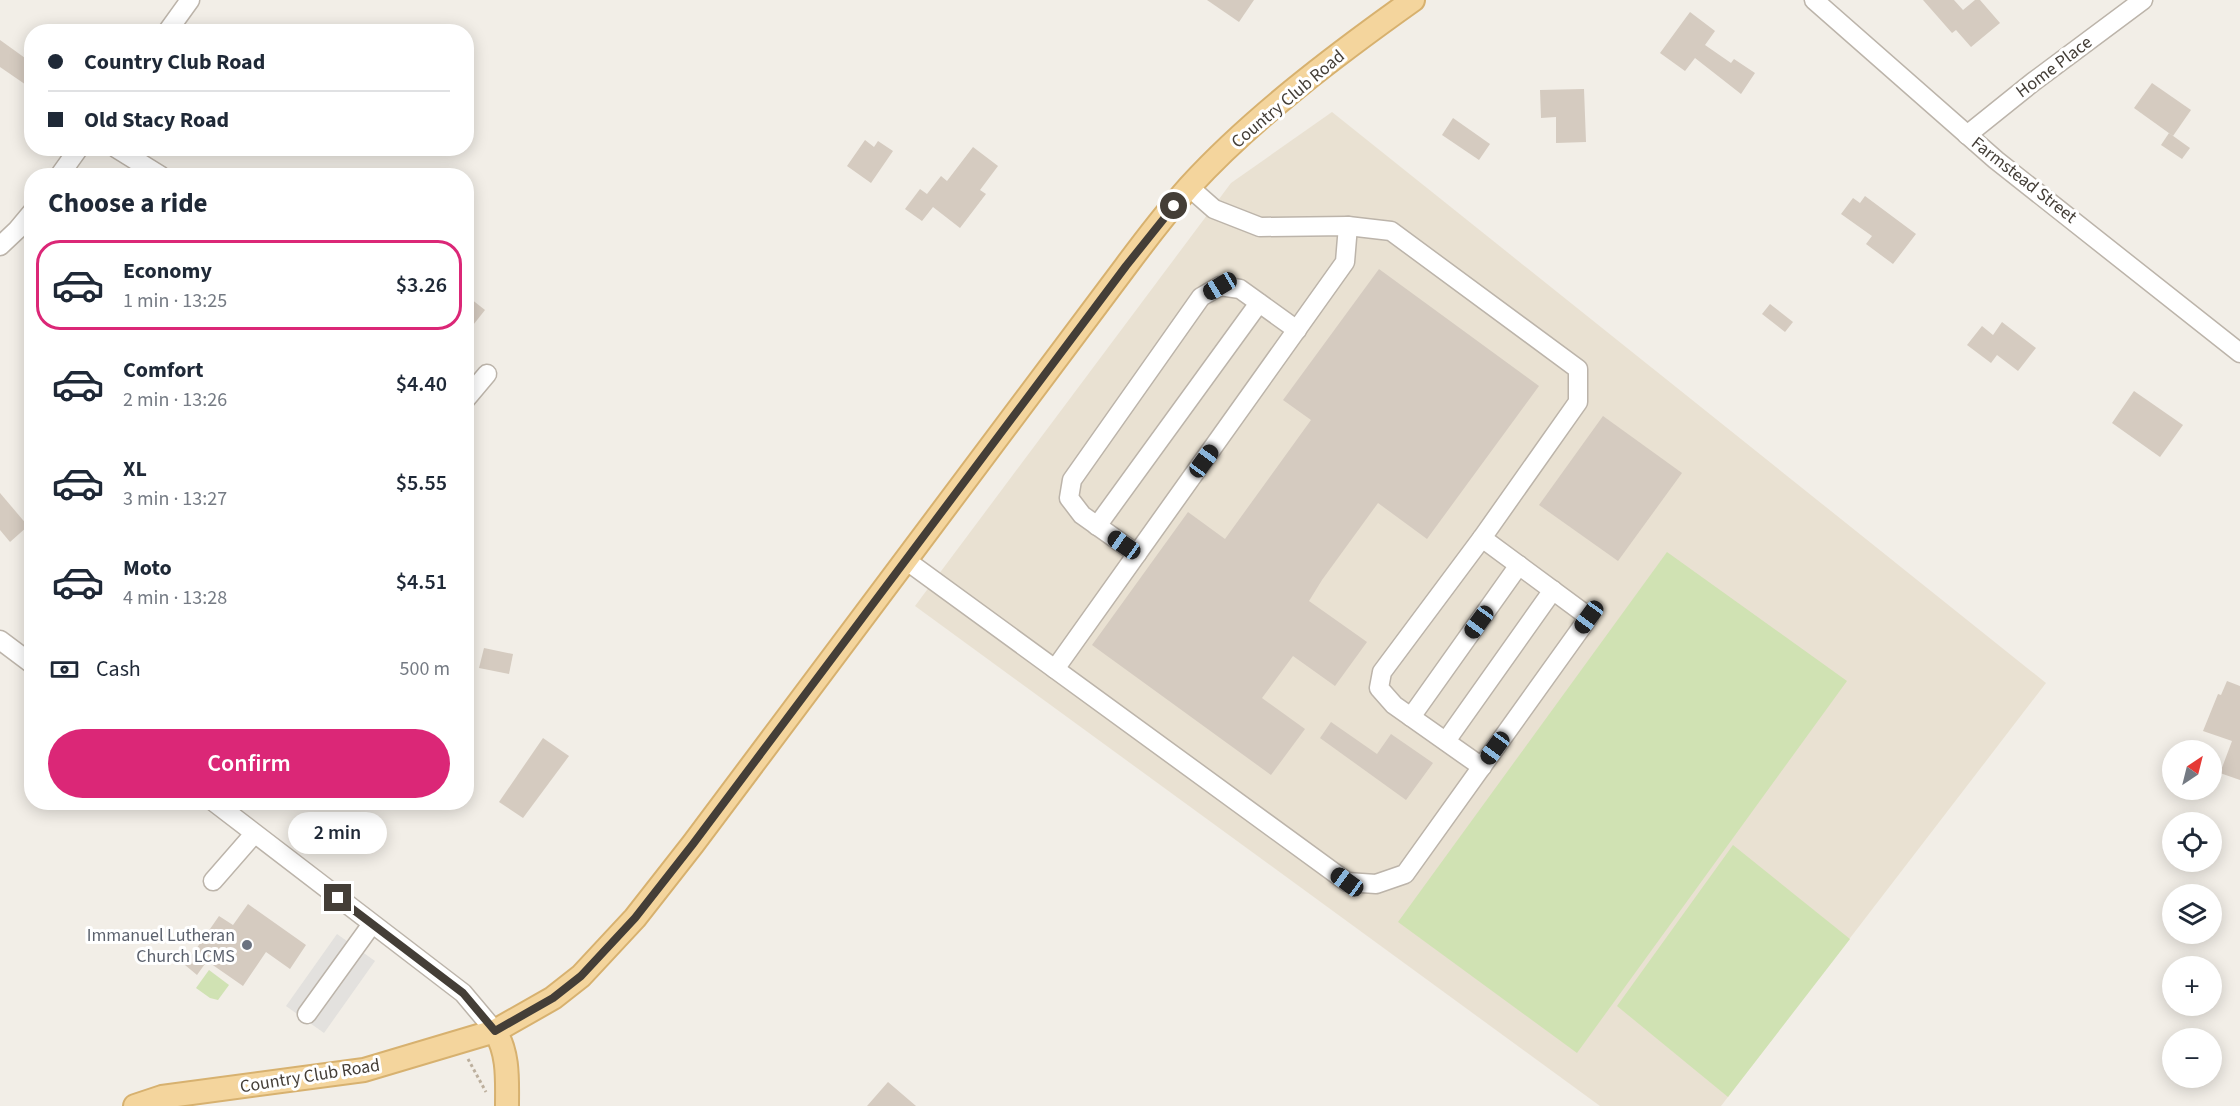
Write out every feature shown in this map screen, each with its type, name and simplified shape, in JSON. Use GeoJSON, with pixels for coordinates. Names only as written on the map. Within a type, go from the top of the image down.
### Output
{"type":"FeatureCollection","features":[{"type":"Feature","properties":{"kind":"main road","name":"Country Club Road"},"geometry":{"type":"LineString","coordinates":[[135,1106],[162,1097],[364,1070],[461,1042],[495,1031],[553,998],[581,976],[635,918],[907,561],[1126,266],[1189,187],[1261,117],[1413,0]]}},
{"type":"Feature","properties":{"kind":"main road"},"geometry":{"type":"LineString","coordinates":[[495,1031],[506,1059],[497,1101]]}},
{"type":"Feature","properties":{"kind":"street"},"geometry":{"type":"LineString","coordinates":[[172,24],[190,0]]}},
{"type":"Feature","properties":{"kind":"street","name":"Farmstead Street"},"geometry":{"type":"LineString","coordinates":[[1814,0],[1967,135],[2240,353]]}},
{"type":"Feature","properties":{"kind":"street","name":"Home Place"},"geometry":{"type":"LineString","coordinates":[[1967,135],[2033,82],[2143,0]]}},
{"type":"Feature","properties":{"kind":"street"},"geometry":{"type":"LineString","coordinates":[[129,156],[148,168]]}},
{"type":"Feature","properties":{"kind":"street"},"geometry":{"type":"LineString","coordinates":[[1189,187],[1214,209],[1260,227],[1348,226],[1391,231],[1578,369],[1578,402],[1382,672],[1379,688],[1394,705],[1482,767]]}},
{"type":"Feature","properties":{"kind":"street"},"geometry":{"type":"LineString","coordinates":[[0,246],[24,222]]}},
{"type":"Feature","properties":{"kind":"street"},"geometry":{"type":"LineString","coordinates":[[1055,669],[1346,262],[1348,226]]}},
{"type":"Feature","properties":{"kind":"street"},"geometry":{"type":"LineString","coordinates":[[1137,554],[1082,515],[1069,498],[1072,480],[1201,297],[1220,286],[1240,289],[1297,330]]}},
{"type":"Feature","properties":{"kind":"street"},"geometry":{"type":"LineString","coordinates":[[1097,526],[1258,303]]}},
{"type":"Feature","properties":{"kind":"street"},"geometry":{"type":"LineString","coordinates":[[474,389],[487,374]]}},
{"type":"Feature","properties":{"kind":"street"},"geometry":{"type":"LineString","coordinates":[[907,561],[1347,882],[1376,884],[1405,874],[1589,617],[1482,537]]}},
{"type":"Feature","properties":{"kind":"street"},"geometry":{"type":"LineString","coordinates":[[1411,717],[1519,565]]}},
{"type":"Feature","properties":{"kind":"street"},"geometry":{"type":"LineString","coordinates":[[1446,741],[1553,591]]}},
{"type":"Feature","properties":{"kind":"street"},"geometry":{"type":"LineString","coordinates":[[0,640],[24,658]]}},
{"type":"Feature","properties":{"kind":"street"},"geometry":{"type":"LineString","coordinates":[[224,810],[463,993],[495,1031]]}},
{"type":"Feature","properties":{"kind":"street"},"geometry":{"type":"LineString","coordinates":[[213,881],[254,834]]}},
{"type":"Feature","properties":{"kind":"street"},"geometry":{"type":"LineString","coordinates":[[307,1014],[372,924]]}},
{"type":"Feature","properties":{"kind":"path"},"geometry":{"type":"LineString","coordinates":[[461,1042],[473,1070],[497,1101]]}},
{"type":"Feature","properties":{"kind":"shaded area"},"geometry":{"type":"Polygon","coordinates":[[[1332,112],[2046,683],[1721,1106],[1600,1106],[915,606],[1231,183],[1332,112]]]}},
{"type":"Feature","properties":{"kind":"shaded area"},"geometry":{"type":"Polygon","coordinates":[[[337,934],[375,961],[324,1033],[286,1006],[337,934]]]}},
{"type":"Feature","properties":{"kind":"green space"},"geometry":{"type":"Polygon","coordinates":[[[1667,552],[1847,681],[1577,1053],[1398,922],[1667,552]]]}},
{"type":"Feature","properties":{"kind":"green space"},"geometry":{"type":"Polygon","coordinates":[[[1733,845],[1850,939],[1728,1097],[1617,1006],[1733,845]]]}},
{"type":"Feature","properties":{"kind":"green space"},"geometry":{"type":"Polygon","coordinates":[[[209,970],[229,985],[218,1000],[210,998],[196,988],[209,970]]]}},
{"type":"Feature","properties":{"kind":"building"},"geometry":{"type":"Polygon","coordinates":[[[1207,0],[1254,0],[1239,22],[1207,0]]]}},
{"type":"Feature","properties":{"kind":"building"},"geometry":{"type":"Polygon","coordinates":[[[1923,0],[1954,0],[1963,10],[1975,0],[1980,0],[2000,23],[1971,47],[1956,30],[1952,33],[1923,0]]]}},
{"type":"Feature","properties":{"kind":"building"},"geometry":{"type":"Polygon","coordinates":[[[1690,12],[1715,31],[1705,45],[1731,63],[1734,59],[1755,73],[1741,94],[1695,58],[1685,71],[1660,53],[1690,12]]]}},
{"type":"Feature","properties":{"kind":"building"},"geometry":{"type":"Polygon","coordinates":[[[0,40],[24,57],[24,84],[0,67],[0,40]]]}},
{"type":"Feature","properties":{"kind":"building"},"geometry":{"type":"Polygon","coordinates":[[[2152,83],[2191,110],[2173,136],[2134,108],[2152,83]]]}},
{"type":"Feature","properties":{"kind":"building"},"geometry":{"type":"Polygon","coordinates":[[[1584,89],[1586,142],[1556,143],[1556,117],[1541,118],[1540,90],[1584,89]]]}},
{"type":"Feature","properties":{"kind":"building"},"geometry":{"type":"Polygon","coordinates":[[[1453,118],[1490,144],[1479,160],[1442,135],[1453,118]]]}},
{"type":"Feature","properties":{"kind":"building"},"geometry":{"type":"Polygon","coordinates":[[[2169,133],[2190,148],[2182,159],[2161,145],[2169,133]]]}},
{"type":"Feature","properties":{"kind":"building"},"geometry":{"type":"Polygon","coordinates":[[[865,140],[874,147],[878,141],[893,151],[871,183],[847,166],[865,140]]]}},
{"type":"Feature","properties":{"kind":"building"},"geometry":{"type":"Polygon","coordinates":[[[973,147],[998,166],[980,190],[986,194],[960,228],[933,207],[922,221],[905,209],[920,189],[927,194],[941,176],[947,181],[973,147]]]}},
{"type":"Feature","properties":{"kind":"building"},"geometry":{"type":"Polygon","coordinates":[[[1865,196],[1916,234],[1893,264],[1866,244],[1872,236],[1841,214],[1853,198],[1860,203],[1865,196]]]}},
{"type":"Feature","properties":{"kind":"building"},"geometry":{"type":"Polygon","coordinates":[[[1379,269],[1539,386],[1427,539],[1378,503],[1322,580],[1309,601],[1367,642],[1335,686],[1293,656],[1262,698],[1305,729],[1271,775],[1092,645],[1188,512],[1225,539],[1311,420],[1283,400],[1379,269]]]}},
{"type":"Feature","properties":{"kind":"building"},"geometry":{"type":"Polygon","coordinates":[[[474,301],[485,310],[474,324],[474,301]]]}},
{"type":"Feature","properties":{"kind":"building"},"geometry":{"type":"Polygon","coordinates":[[[1770,304],[1793,322],[1785,332],[1762,314],[1770,304]]]}},
{"type":"Feature","properties":{"kind":"building"},"geometry":{"type":"Polygon","coordinates":[[[2002,322],[2036,348],[2018,371],[1997,355],[1991,363],[1967,345],[1982,326],[1993,335],[2002,322]]]}},
{"type":"Feature","properties":{"kind":"building"},"geometry":{"type":"Polygon","coordinates":[[[2134,391],[2183,425],[2160,457],[2112,423],[2134,391]]]}},
{"type":"Feature","properties":{"kind":"building"},"geometry":{"type":"Polygon","coordinates":[[[1603,416],[1682,473],[1618,561],[1539,505],[1603,416]]]}},
{"type":"Feature","properties":{"kind":"building"},"geometry":{"type":"Polygon","coordinates":[[[0,493],[24,521],[24,530],[10,542],[0,530],[0,493]]]}},
{"type":"Feature","properties":{"kind":"building"},"geometry":{"type":"Polygon","coordinates":[[[484,648],[513,654],[509,674],[479,668],[484,648]]]}},
{"type":"Feature","properties":{"kind":"building"},"geometry":{"type":"Polygon","coordinates":[[[2227,681],[2240,686],[2240,780],[2222,774],[2232,741],[2203,731],[2218,694],[2221,695],[2227,681]]]}},
{"type":"Feature","properties":{"kind":"building"},"geometry":{"type":"Polygon","coordinates":[[[1331,722],[1377,754],[1391,734],[1433,763],[1406,800],[1320,738],[1331,722]]]}},
{"type":"Feature","properties":{"kind":"building"},"geometry":{"type":"Polygon","coordinates":[[[543,738],[569,756],[523,818],[499,802],[543,738]]]}},
{"type":"Feature","properties":{"kind":"building"},"geometry":{"type":"Polygon","coordinates":[[[248,904],[306,945],[290,969],[266,952],[243,986],[207,961],[197,975],[185,965],[219,916],[233,925],[248,904]]]}},
{"type":"Feature","properties":{"kind":"building"},"geometry":{"type":"Polygon","coordinates":[[[888,1082],[916,1106],[867,1106],[888,1082]]]}},
{"type":"Feature","properties":{"kind":"place","name":"Immanuel Lutheran Church LCMS"},"geometry":{"type":"Point","coordinates":[247,945]}},
{"type":"Feature","properties":{"kind":"route"},"geometry":{"type":"LineString","coordinates":[[338,898],[463,993],[495,1031],[553,998],[581,976],[635,918],[693,844],[1126,266],[1174,206]]}}]}
